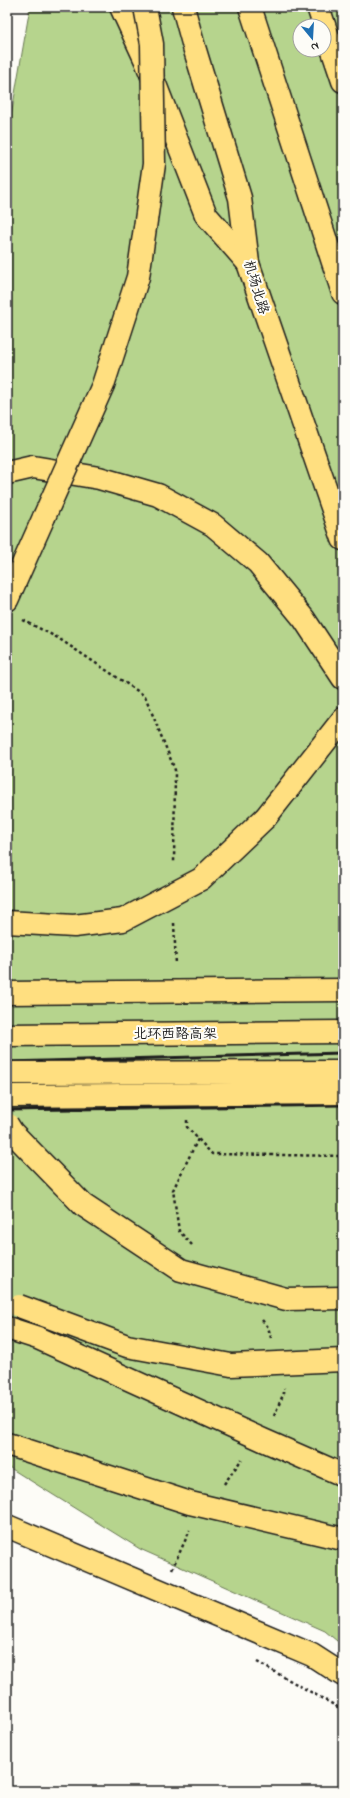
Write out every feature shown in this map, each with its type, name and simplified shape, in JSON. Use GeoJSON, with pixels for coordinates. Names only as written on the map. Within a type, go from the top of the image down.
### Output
{"type":"FeatureCollection","features":[{"type":"Feature","properties":{"kind":"main road"},"geometry":{"type":"LineString","coordinates":[[122,7],[146,61],[206,215],[248,263]]}},
{"type":"Feature","properties":{"kind":"main road"},"geometry":{"type":"LineString","coordinates":[[7,600],[103,385],[138,276],[154,164],[152,44],[145,7]]}},
{"type":"Feature","properties":{"kind":"main road","name":"机场北路"},"geometry":{"type":"LineString","coordinates":[[183,7],[240,198],[248,263],[343,539]]}},
{"type":"Feature","properties":{"kind":"main road"},"geometry":{"type":"LineString","coordinates":[[250,7],[343,293]]}},
{"type":"Feature","properties":{"kind":"main road"},"geometry":{"type":"LineString","coordinates":[[318,7],[343,81]]}},
{"type":"Feature","properties":{"kind":"main road"},"geometry":{"type":"LineString","coordinates":[[7,473],[33,467],[99,478],[158,495],[213,525],[258,563],[304,619],[343,678]]}},
{"type":"Feature","properties":{"kind":"main road"},"geometry":{"type":"LineString","coordinates":[[7,566],[44,517]]}},
{"type":"Feature","properties":{"kind":"main road"},"geometry":{"type":"LineString","coordinates":[[7,922],[74,926],[123,920],[201,879],[266,817],[343,719]]}},
{"type":"Feature","properties":{"kind":"main road"},"geometry":{"type":"LineString","coordinates":[[7,993],[343,990]]}},
{"type":"Feature","properties":{"kind":"main road","name":"北环西路高架"},"geometry":{"type":"LineString","coordinates":[[7,1035],[343,1032]]}},
{"type":"Feature","properties":{"kind":"main road"},"geometry":{"type":"LineString","coordinates":[[7,1073],[343,1072]]}},
{"type":"Feature","properties":{"kind":"main road"},"geometry":{"type":"LineString","coordinates":[[7,1096],[343,1093]]}},
{"type":"Feature","properties":{"kind":"main road"},"geometry":{"type":"LineString","coordinates":[[7,1124],[12,1132],[83,1205],[181,1270],[286,1299],[343,1298]]}},
{"type":"Feature","properties":{"kind":"main road"},"geometry":{"type":"LineString","coordinates":[[19,1306],[127,1346],[231,1365],[343,1360]]}},
{"type":"Feature","properties":{"kind":"main road"},"geometry":{"type":"LineString","coordinates":[[7,1328],[38,1338],[343,1475]]}},
{"type":"Feature","properties":{"kind":"main road"},"geometry":{"type":"LineString","coordinates":[[7,1444],[190,1503],[343,1539]]}},
{"type":"Feature","properties":{"kind":"main road"},"geometry":{"type":"LineString","coordinates":[[7,1526],[312,1655],[343,1675]]}},
{"type":"Feature","properties":{"kind":"green space"},"geometry":{"type":"Polygon","coordinates":[[[30,7],[343,7],[343,1646],[325,1631],[140,1549],[7,1466],[7,140],[30,7]]]}},
{"type":"Feature","properties":{"kind":"building"},"geometry":{"type":"Polygon","coordinates":[[[50,1786],[51,1791],[17,1791],[50,1786]]]}},
{"type":"Feature","properties":{"kind":"railway"},"geometry":{"type":"LineString","coordinates":[[7,1062],[343,1053]]}},
{"type":"Feature","properties":{"kind":"railway"},"geometry":{"type":"LineString","coordinates":[[7,1110],[343,1105]]}}]}
